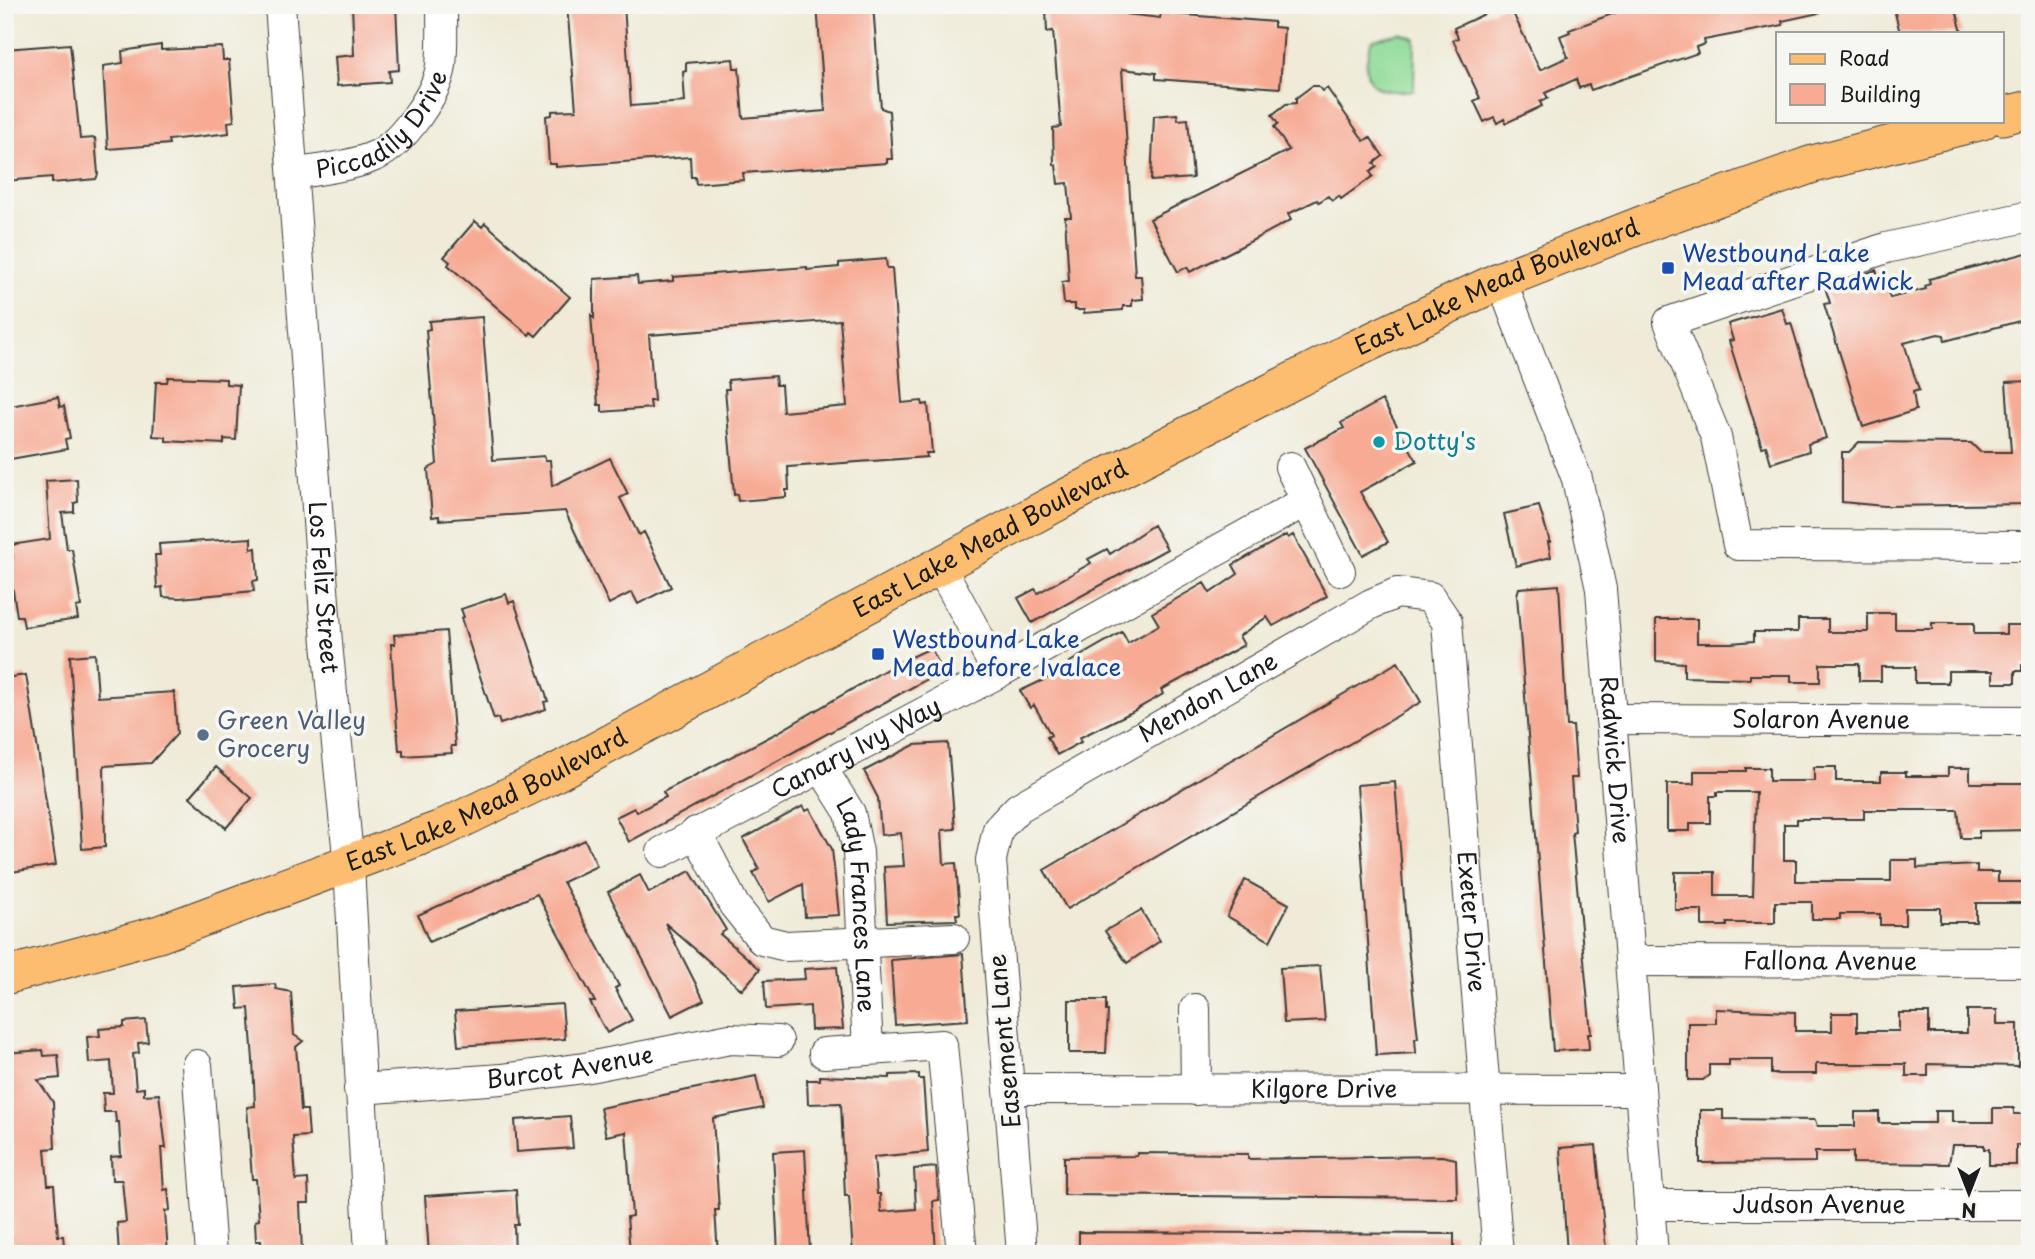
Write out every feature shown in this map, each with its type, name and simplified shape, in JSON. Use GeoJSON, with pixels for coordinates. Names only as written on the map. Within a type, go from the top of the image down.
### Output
{"type":"FeatureCollection","features":[{"type":"Feature","properties":{"kind":"main road"},"geometry":{"type":"LineString","coordinates":[[2004,115],[2030,108]]}},
{"type":"Feature","properties":{"kind":"main road","name":"East Lake Mead Boulevard"},"geometry":{"type":"LineString","coordinates":[[5,976],[159,934],[349,866],[441,829],[544,779],[940,566],[1353,350],[1501,280],[1654,220],[1813,164],[1978,122]]}},
{"type":"Feature","properties":{"kind":"street","name":"Los Feliz Street"},"geometry":{"type":"LineString","coordinates":[[279,5],[327,643],[349,866],[370,1254]]}},
{"type":"Feature","properties":{"kind":"street","name":"Piccadily Drive"},"geometry":{"type":"LineString","coordinates":[[293,174],[337,167],[379,154],[417,117],[432,96],[441,67],[442,5]]}},
{"type":"Feature","properties":{"kind":"street"},"geometry":{"type":"LineString","coordinates":[[2030,216],[1886,248],[1669,322],[1716,436],[1738,545],[2030,546]]}},
{"type":"Feature","properties":{"kind":"street","name":"Radwick Drive"},"geometry":{"type":"LineString","coordinates":[[1501,280],[1577,479],[1601,589],[1653,1254]]}},
{"type":"Feature","properties":{"kind":"street"},"geometry":{"type":"LineString","coordinates":[[1290,467],[1340,571]]}},
{"type":"Feature","properties":{"kind":"street","name":"Canary Ivy Way"},"geometry":{"type":"LineString","coordinates":[[662,852],[998,673],[1306,501]]}},
{"type":"Feature","properties":{"kind":"street"},"geometry":{"type":"LineString","coordinates":[[940,566],[998,673]]}},
{"type":"Feature","properties":{"kind":"street","name":"Mendon Lane"},"geometry":{"type":"LineString","coordinates":[[998,829],[1018,808],[1371,604],[1397,593],[1430,597]]}},
{"type":"Feature","properties":{"kind":"street","name":"Exeter Drive"},"geometry":{"type":"LineString","coordinates":[[1430,597],[1447,622],[1499,1254]]}},
{"type":"Feature","properties":{"kind":"street","name":"Solaron Avenue"},"geometry":{"type":"LineString","coordinates":[[1611,719],[2030,721]]}},
{"type":"Feature","properties":{"kind":"street","name":"Lady Frances Lane"},"geometry":{"type":"LineString","coordinates":[[821,766],[850,813],[858,852],[860,940],[868,1050]]}},
{"type":"Feature","properties":{"kind":"street","name":"Easement Lane"},"geometry":{"type":"LineString","coordinates":[[998,829],[990,860],[1022,1254]]}},
{"type":"Feature","properties":{"kind":"street"},"geometry":{"type":"LineString","coordinates":[[696,832],[734,905],[762,940],[786,946],[860,940],[954,938]]}},
{"type":"Feature","properties":{"kind":"street","name":"Fallona Avenue"},"geometry":{"type":"LineString","coordinates":[[1630,961],[2030,962]]}},
{"type":"Feature","properties":{"kind":"street"},"geometry":{"type":"LineString","coordinates":[[1195,1009],[1196,1090]]}},
{"type":"Feature","properties":{"kind":"street","name":"Burcot Avenue"},"geometry":{"type":"LineString","coordinates":[[359,1089],[502,1079],[557,1072],[730,1039],[778,1041]]}},
{"type":"Feature","properties":{"kind":"street"},"geometry":{"type":"LineString","coordinates":[[824,1053],[942,1045],[962,1254]]}},
{"type":"Feature","properties":{"kind":"street"},"geometry":{"type":"LineString","coordinates":[[197,1065],[211,1254]]}},
{"type":"Feature","properties":{"kind":"street","name":"Kilgore Drive"},"geometry":{"type":"LineString","coordinates":[[1009,1089],[1487,1092],[1640,1090]]}},
{"type":"Feature","properties":{"kind":"street","name":"Judson Avenue"},"geometry":{"type":"LineString","coordinates":[[1649,1205],[2030,1205]]}},
{"type":"Feature","properties":{"kind":"green space"},"geometry":{"type":"Polygon","coordinates":[[[1400,33],[1415,38],[1414,90],[1388,91],[1372,83],[1368,76],[1368,54],[1372,40],[1400,33]]]}},
{"type":"Feature","properties":{"kind":"building"},"geometry":{"type":"Polygon","coordinates":[[[352,5],[396,5],[399,70],[389,71],[390,82],[337,86],[335,57],[354,55],[352,5]]]}},
{"type":"Feature","properties":{"kind":"building"},"geometry":{"type":"Polygon","coordinates":[[[567,5],[624,5],[631,106],[685,102],[683,72],[686,71],[686,63],[733,59],[734,68],[739,68],[743,118],[825,111],[817,5],[873,5],[881,108],[889,111],[892,159],[887,159],[887,163],[743,173],[744,180],[696,184],[695,177],[691,177],[690,157],[556,167],[556,164],[549,164],[546,116],[552,115],[552,111],[576,110],[567,5]]]}},
{"type":"Feature","properties":{"kind":"building"},"geometry":{"type":"Polygon","coordinates":[[[1057,5],[1125,5],[1126,14],[1160,18],[1161,13],[1274,22],[1274,27],[1284,28],[1280,88],[1156,79],[1156,73],[1122,69],[1135,276],[1141,276],[1143,299],[1132,300],[1132,306],[1123,306],[1123,310],[1084,313],[1084,310],[1075,310],[1075,304],[1064,304],[1062,282],[1069,281],[1065,217],[1071,217],[1068,183],[1058,184],[1054,165],[1053,128],[1061,127],[1053,31],[1047,32],[1046,8],[1057,8],[1057,5]]]}},
{"type":"Feature","properties":{"kind":"building"},"geometry":{"type":"Polygon","coordinates":[[[1504,5],[1508,14],[1512,11],[1540,70],[1568,57],[1560,36],[1570,32],[1569,30],[1636,5],[1692,5],[1696,11],[1723,5],[1819,5],[1819,13],[1782,21],[1783,25],[1704,40],[1705,44],[1696,47],[1698,53],[1591,90],[1589,85],[1579,88],[1576,79],[1545,93],[1548,98],[1540,102],[1542,106],[1506,123],[1504,119],[1497,123],[1494,117],[1484,122],[1474,101],[1480,98],[1453,40],[1458,38],[1454,28],[1504,5]]]}},
{"type":"Feature","properties":{"kind":"building"},"geometry":{"type":"Polygon","coordinates":[[[1893,5],[1955,5],[1962,32],[1900,32],[1893,5]]]}},
{"type":"Feature","properties":{"kind":"building"},"geometry":{"type":"Polygon","coordinates":[[[70,44],[80,139],[95,138],[98,174],[96,179],[52,183],[52,177],[5,181],[5,49],[70,44]]]}},
{"type":"Feature","properties":{"kind":"building"},"geometry":{"type":"Polygon","coordinates":[[[161,45],[161,50],[222,47],[223,60],[229,60],[234,121],[228,122],[229,133],[168,140],[169,144],[108,149],[103,66],[123,63],[122,51],[161,45]]]}},
{"type":"Feature","properties":{"kind":"building"},"geometry":{"type":"Polygon","coordinates":[[[1312,86],[1318,86],[1322,91],[1327,88],[1364,141],[1370,137],[1383,156],[1374,163],[1377,167],[1370,172],[1373,176],[1341,199],[1339,196],[1332,201],[1328,196],[1319,202],[1317,200],[1288,214],[1291,220],[1232,251],[1190,272],[1187,267],[1178,272],[1150,219],[1289,150],[1274,127],[1278,124],[1272,115],[1286,104],[1296,103],[1296,98],[1312,86]]]}},
{"type":"Feature","properties":{"kind":"building"},"geometry":{"type":"Polygon","coordinates":[[[1177,114],[1178,120],[1188,119],[1193,178],[1151,181],[1154,116],[1177,114]]]}},
{"type":"Feature","properties":{"kind":"building"},"geometry":{"type":"Polygon","coordinates":[[[475,221],[482,227],[485,223],[570,297],[536,336],[531,332],[529,335],[448,265],[450,262],[444,257],[475,221]]]}},
{"type":"Feature","properties":{"kind":"building"},"geometry":{"type":"Polygon","coordinates":[[[2030,252],[2030,309],[2025,310],[2027,319],[1945,341],[1944,335],[1938,334],[1904,343],[1919,390],[1913,392],[1916,410],[1863,427],[1824,304],[1830,303],[1825,287],[1876,270],[1882,288],[1886,286],[1890,298],[1926,289],[1925,286],[1930,284],[1929,279],[2030,252]]]}},
{"type":"Feature","properties":{"kind":"building"},"geometry":{"type":"Polygon","coordinates":[[[886,259],[887,268],[892,268],[902,403],[922,401],[923,405],[928,404],[932,453],[926,453],[927,457],[788,467],[789,490],[786,490],[786,497],[738,501],[737,494],[734,495],[725,389],[729,389],[728,380],[775,376],[776,385],[781,385],[783,412],[847,406],[840,320],[649,335],[654,401],[650,401],[651,408],[602,412],[602,405],[598,405],[591,315],[594,318],[594,279],[637,276],[638,284],[673,281],[673,277],[807,267],[807,270],[839,267],[839,263],[886,259]]]}},
{"type":"Feature","properties":{"kind":"building"},"geometry":{"type":"Polygon","coordinates":[[[1782,308],[1787,324],[1791,323],[1826,438],[1808,444],[1809,451],[1771,463],[1766,446],[1762,447],[1729,341],[1733,340],[1728,324],[1782,308]]]}},
{"type":"Feature","properties":{"kind":"building"},"geometry":{"type":"Polygon","coordinates":[[[482,317],[493,460],[544,456],[545,460],[550,460],[552,486],[610,458],[628,494],[620,498],[639,535],[644,532],[671,587],[638,604],[632,592],[609,604],[565,511],[439,520],[439,516],[432,517],[428,469],[437,464],[426,330],[430,329],[429,321],[482,317]]]}},
{"type":"Feature","properties":{"kind":"building"},"geometry":{"type":"Polygon","coordinates":[[[168,377],[226,379],[226,384],[239,385],[236,440],[224,439],[224,444],[166,441],[166,437],[153,436],[156,382],[167,382],[168,377]]]}},
{"type":"Feature","properties":{"kind":"building"},"geometry":{"type":"Polygon","coordinates":[[[2030,381],[2030,504],[1884,506],[1842,502],[1842,452],[1849,452],[1859,442],[1971,443],[1980,452],[2011,452],[2006,382],[2030,381]]]}},
{"type":"Feature","properties":{"kind":"building"},"geometry":{"type":"Polygon","coordinates":[[[58,397],[60,407],[64,406],[70,438],[65,439],[67,449],[5,460],[5,407],[58,397]]]}},
{"type":"Feature","properties":{"kind":"building"},"geometry":{"type":"Polygon","coordinates":[[[1382,400],[1417,461],[1360,492],[1388,542],[1363,555],[1305,448],[1344,428],[1341,423],[1382,400]]]}},
{"type":"Feature","properties":{"kind":"building"},"geometry":{"type":"Polygon","coordinates":[[[77,479],[78,502],[74,503],[74,512],[62,513],[67,549],[72,549],[81,606],[76,607],[78,619],[24,627],[22,616],[17,616],[8,559],[13,558],[11,545],[50,539],[46,481],[77,479]]]}},
{"type":"Feature","properties":{"kind":"building"},"geometry":{"type":"Polygon","coordinates":[[[1539,506],[1550,542],[1551,557],[1516,566],[1504,514],[1539,506]]]}},
{"type":"Feature","properties":{"kind":"building"},"geometry":{"type":"Polygon","coordinates":[[[1153,525],[1167,549],[1032,623],[1018,598],[1035,589],[1038,593],[1091,563],[1088,559],[1107,549],[1110,554],[1153,525]]]}},
{"type":"Feature","properties":{"kind":"building"},"geometry":{"type":"Polygon","coordinates":[[[1286,535],[1288,538],[1293,535],[1327,596],[1273,626],[1267,617],[1239,636],[1244,645],[1161,690],[1163,694],[1130,713],[1079,738],[1081,742],[1057,755],[1047,737],[1051,735],[1034,705],[1030,708],[1020,691],[1073,666],[1070,662],[1122,632],[1128,643],[1159,625],[1152,613],[1204,583],[1210,593],[1238,574],[1233,565],[1286,535]]]}},
{"type":"Feature","properties":{"kind":"building"},"geometry":{"type":"Polygon","coordinates":[[[251,538],[251,549],[256,548],[258,580],[253,581],[254,591],[180,598],[163,597],[162,587],[157,588],[155,555],[160,555],[159,544],[251,538]]]}},
{"type":"Feature","properties":{"kind":"building"},"geometry":{"type":"Polygon","coordinates":[[[1559,585],[1567,726],[1573,726],[1577,778],[1571,778],[1575,832],[1572,833],[1591,1034],[1588,1034],[1589,1049],[1553,1051],[1517,595],[1519,588],[1559,585]]]}},
{"type":"Feature","properties":{"kind":"building"},"geometry":{"type":"Polygon","coordinates":[[[506,594],[509,603],[514,601],[548,701],[544,702],[546,709],[500,724],[498,718],[494,719],[461,618],[464,617],[461,609],[506,594]]]}},
{"type":"Feature","properties":{"kind":"building"},"geometry":{"type":"Polygon","coordinates":[[[1868,613],[1895,613],[1895,629],[1932,629],[1932,623],[1974,623],[1974,634],[2006,634],[2006,625],[2030,625],[2030,665],[2022,665],[2022,671],[2015,671],[2015,683],[1993,683],[1993,671],[1948,671],[1948,683],[1915,683],[1915,667],[1881,667],[1881,681],[1859,681],[1859,664],[1820,664],[1820,682],[1791,682],[1791,675],[1750,675],[1750,679],[1684,677],[1684,663],[1656,661],[1656,619],[1697,619],[1697,643],[1731,643],[1754,641],[1754,632],[1798,632],[1798,619],[1828,619],[1828,632],[1868,632],[1868,613]]]}},
{"type":"Feature","properties":{"kind":"building"},"geometry":{"type":"Polygon","coordinates":[[[446,631],[455,746],[451,746],[452,753],[403,756],[403,750],[399,750],[394,691],[391,644],[395,644],[394,635],[446,631]]]}},
{"type":"Feature","properties":{"kind":"building"},"geometry":{"type":"Polygon","coordinates":[[[931,648],[940,666],[937,667],[940,672],[629,842],[616,817],[634,808],[637,812],[666,797],[663,792],[775,734],[894,665],[931,648]]]}},
{"type":"Feature","properties":{"kind":"building"},"geometry":{"type":"Polygon","coordinates":[[[95,654],[98,697],[174,692],[177,734],[151,763],[104,766],[105,847],[82,849],[70,656],[95,654]]]}},
{"type":"Feature","properties":{"kind":"building"},"geometry":{"type":"Polygon","coordinates":[[[1398,662],[1421,702],[1067,909],[1044,870],[1398,662]]]}},
{"type":"Feature","properties":{"kind":"building"},"geometry":{"type":"Polygon","coordinates":[[[26,675],[56,865],[5,873],[5,678],[26,675]]]}},
{"type":"Feature","properties":{"kind":"building"},"geometry":{"type":"Polygon","coordinates":[[[948,743],[955,829],[942,830],[944,864],[956,863],[960,914],[956,914],[957,920],[887,922],[884,867],[904,866],[901,833],[881,835],[878,798],[864,771],[914,745],[948,743]]]}},
{"type":"Feature","properties":{"kind":"building"},"geometry":{"type":"Polygon","coordinates":[[[216,767],[252,798],[226,828],[190,797],[216,767]]]}},
{"type":"Feature","properties":{"kind":"building"},"geometry":{"type":"Polygon","coordinates":[[[1814,767],[1836,767],[1836,781],[1881,781],[1881,772],[1906,772],[1906,776],[1948,776],[1948,768],[1970,768],[1970,783],[2030,783],[2030,830],[1979,831],[1979,838],[1961,838],[1958,810],[1864,810],[1864,819],[1797,819],[1797,824],[1784,824],[1784,860],[1796,860],[1796,881],[1891,881],[1891,860],[1917,860],[1917,868],[1977,865],[1977,872],[1998,872],[1998,882],[2030,882],[2030,903],[1976,903],[1976,922],[1940,922],[1940,908],[1905,908],[1905,925],[1880,925],[1880,914],[1840,914],[1840,919],[1812,919],[1812,902],[1775,902],[1775,923],[1727,923],[1727,926],[1702,926],[1702,910],[1675,910],[1675,872],[1715,872],[1715,896],[1753,896],[1756,792],[1717,792],[1717,796],[1710,796],[1710,823],[1690,823],[1690,831],[1667,831],[1667,784],[1694,784],[1694,771],[1746,771],[1746,768],[1769,768],[1769,781],[1814,781],[1814,767]]]}},
{"type":"Feature","properties":{"kind":"building"},"geometry":{"type":"Polygon","coordinates":[[[1395,782],[1418,1038],[1415,1038],[1416,1053],[1376,1055],[1357,785],[1395,782]]]}},
{"type":"Feature","properties":{"kind":"building"},"geometry":{"type":"Polygon","coordinates":[[[803,806],[806,811],[810,809],[832,849],[839,915],[805,917],[803,884],[769,902],[753,873],[759,869],[743,839],[803,806]]]}},
{"type":"Feature","properties":{"kind":"building"},"geometry":{"type":"Polygon","coordinates":[[[585,840],[597,866],[563,882],[619,986],[615,988],[632,1020],[607,1033],[590,1002],[595,1002],[537,894],[429,942],[418,915],[585,840]]]}},
{"type":"Feature","properties":{"kind":"building"},"geometry":{"type":"Polygon","coordinates":[[[690,871],[726,930],[720,934],[760,969],[742,990],[665,923],[704,1000],[672,1016],[608,892],[640,875],[649,893],[690,871]]]}},
{"type":"Feature","properties":{"kind":"building"},"geometry":{"type":"Polygon","coordinates":[[[1245,880],[1289,904],[1270,941],[1227,916],[1245,880]]]}},
{"type":"Feature","properties":{"kind":"building"},"geometry":{"type":"Polygon","coordinates":[[[1141,910],[1160,941],[1127,963],[1105,931],[1141,910]]]}},
{"type":"Feature","properties":{"kind":"building"},"geometry":{"type":"Polygon","coordinates":[[[963,954],[968,1020],[895,1025],[891,960],[963,954]]]}},
{"type":"Feature","properties":{"kind":"building"},"geometry":{"type":"Polygon","coordinates":[[[1320,966],[1325,1021],[1284,1023],[1280,968],[1320,966]]]}},
{"type":"Feature","properties":{"kind":"building"},"geometry":{"type":"Polygon","coordinates":[[[837,967],[843,1029],[811,1030],[810,1006],[766,1009],[764,981],[805,979],[804,969],[837,967]]]}},
{"type":"Feature","properties":{"kind":"building"},"geometry":{"type":"Polygon","coordinates":[[[275,984],[276,989],[291,992],[294,1035],[303,1041],[296,1047],[301,1110],[307,1110],[309,1136],[293,1137],[296,1180],[308,1179],[309,1203],[300,1203],[302,1254],[262,1254],[261,1241],[256,1241],[255,1221],[259,1220],[256,1179],[252,1179],[247,1107],[255,1106],[253,1060],[249,1008],[239,1009],[237,987],[275,984]]]}},
{"type":"Feature","properties":{"kind":"building"},"geometry":{"type":"Polygon","coordinates":[[[1069,1000],[1106,1000],[1106,1053],[1069,1053],[1069,1000]]]}},
{"type":"Feature","properties":{"kind":"building"},"geometry":{"type":"Polygon","coordinates":[[[562,1004],[565,1039],[458,1046],[455,1011],[562,1004]]]}},
{"type":"Feature","properties":{"kind":"building"},"geometry":{"type":"Polygon","coordinates":[[[1716,1009],[1795,1012],[1795,1031],[1832,1031],[1832,1013],[1857,1013],[1857,1031],[1899,1031],[1899,1013],[1929,1013],[1929,1033],[1967,1033],[1967,1010],[1997,1010],[1997,1024],[2018,1024],[2018,1066],[1928,1064],[1928,1076],[1906,1076],[1906,1064],[1816,1064],[1816,1074],[1771,1074],[1771,1060],[1729,1060],[1729,1065],[1709,1065],[1709,1075],[1703,1080],[1688,1080],[1688,1023],[1716,1023],[1716,1009]]]}},
{"type":"Feature","properties":{"kind":"building"},"geometry":{"type":"Polygon","coordinates":[[[146,1020],[148,1042],[138,1043],[139,1053],[133,1054],[136,1089],[144,1088],[144,1095],[159,1094],[166,1148],[161,1148],[164,1190],[168,1189],[170,1210],[165,1211],[168,1254],[119,1254],[117,1223],[126,1222],[122,1180],[112,1180],[111,1157],[121,1156],[119,1122],[116,1122],[115,1112],[104,1112],[103,1093],[113,1093],[111,1061],[89,1063],[87,1037],[100,1036],[99,1029],[124,1027],[124,1022],[146,1020]]]}},
{"type":"Feature","properties":{"kind":"building"},"geometry":{"type":"Polygon","coordinates":[[[43,1050],[44,1056],[58,1055],[60,1078],[38,1080],[53,1102],[55,1148],[45,1149],[48,1185],[54,1185],[58,1236],[63,1236],[65,1254],[8,1254],[7,1235],[11,1235],[5,1163],[13,1162],[5,1053],[43,1050]]]}},
{"type":"Feature","properties":{"kind":"building"},"geometry":{"type":"Polygon","coordinates":[[[919,1074],[919,1079],[923,1079],[928,1152],[874,1157],[877,1194],[880,1194],[881,1212],[916,1209],[914,1169],[936,1167],[939,1200],[933,1201],[936,1254],[853,1254],[849,1196],[845,1196],[841,1103],[808,1104],[807,1080],[820,1080],[820,1076],[890,1078],[890,1075],[919,1074]]]}},
{"type":"Feature","properties":{"kind":"building"},"geometry":{"type":"Polygon","coordinates":[[[756,1076],[763,1108],[713,1118],[719,1210],[715,1210],[718,1254],[630,1251],[627,1217],[632,1216],[626,1132],[606,1136],[600,1108],[756,1076]]]}},
{"type":"Feature","properties":{"kind":"building"},"geometry":{"type":"Polygon","coordinates":[[[1993,1108],[2014,1108],[2014,1114],[2030,1114],[2030,1145],[2016,1145],[2016,1165],[1989,1165],[1989,1149],[1984,1149],[1984,1145],[1952,1145],[1949,1164],[1853,1163],[1853,1152],[1815,1152],[1815,1162],[1700,1163],[1700,1110],[1723,1110],[1723,1119],[1815,1120],[1817,1126],[1855,1126],[1855,1112],[1879,1112],[1879,1123],[1935,1123],[1935,1111],[1952,1111],[1952,1122],[1993,1122],[1993,1108]]]}},
{"type":"Feature","properties":{"kind":"building"},"geometry":{"type":"Polygon","coordinates":[[[570,1116],[573,1148],[517,1152],[515,1120],[570,1116]]]}},
{"type":"Feature","properties":{"kind":"building"},"geometry":{"type":"Polygon","coordinates":[[[1596,1145],[1606,1249],[1604,1254],[1567,1254],[1560,1148],[1596,1145]]]}},
{"type":"Feature","properties":{"kind":"building"},"geometry":{"type":"Polygon","coordinates":[[[805,1150],[810,1254],[778,1254],[773,1152],[805,1150]]]}},
{"type":"Feature","properties":{"kind":"building"},"geometry":{"type":"Polygon","coordinates":[[[1137,1153],[1248,1154],[1248,1159],[1442,1156],[1456,1159],[1457,1198],[1064,1195],[1064,1157],[1137,1156],[1137,1153]]]}},
{"type":"Feature","properties":{"kind":"building"},"geometry":{"type":"Polygon","coordinates":[[[516,1190],[518,1225],[514,1225],[515,1254],[429,1254],[425,1196],[516,1190]]]}},
{"type":"Feature","properties":{"kind":"building"},"geometry":{"type":"Polygon","coordinates":[[[1079,1232],[1454,1234],[1454,1254],[1090,1254],[1079,1252],[1079,1232]]]}},
{"type":"Feature","properties":{"kind":"place","name":"Westbound Lake Mead after Radwick"},"geometry":{"type":"Point","coordinates":[1668,268]}},
{"type":"Feature","properties":{"kind":"place","name":"Dotty's"},"geometry":{"type":"Point","coordinates":[1379,442]}},
{"type":"Feature","properties":{"kind":"place","name":"Westbound Lake Mead before Ivalace"},"geometry":{"type":"Point","coordinates":[878,654]}},
{"type":"Feature","properties":{"kind":"place","name":"Green Valley Grocery"},"geometry":{"type":"Point","coordinates":[203,735]}}]}
